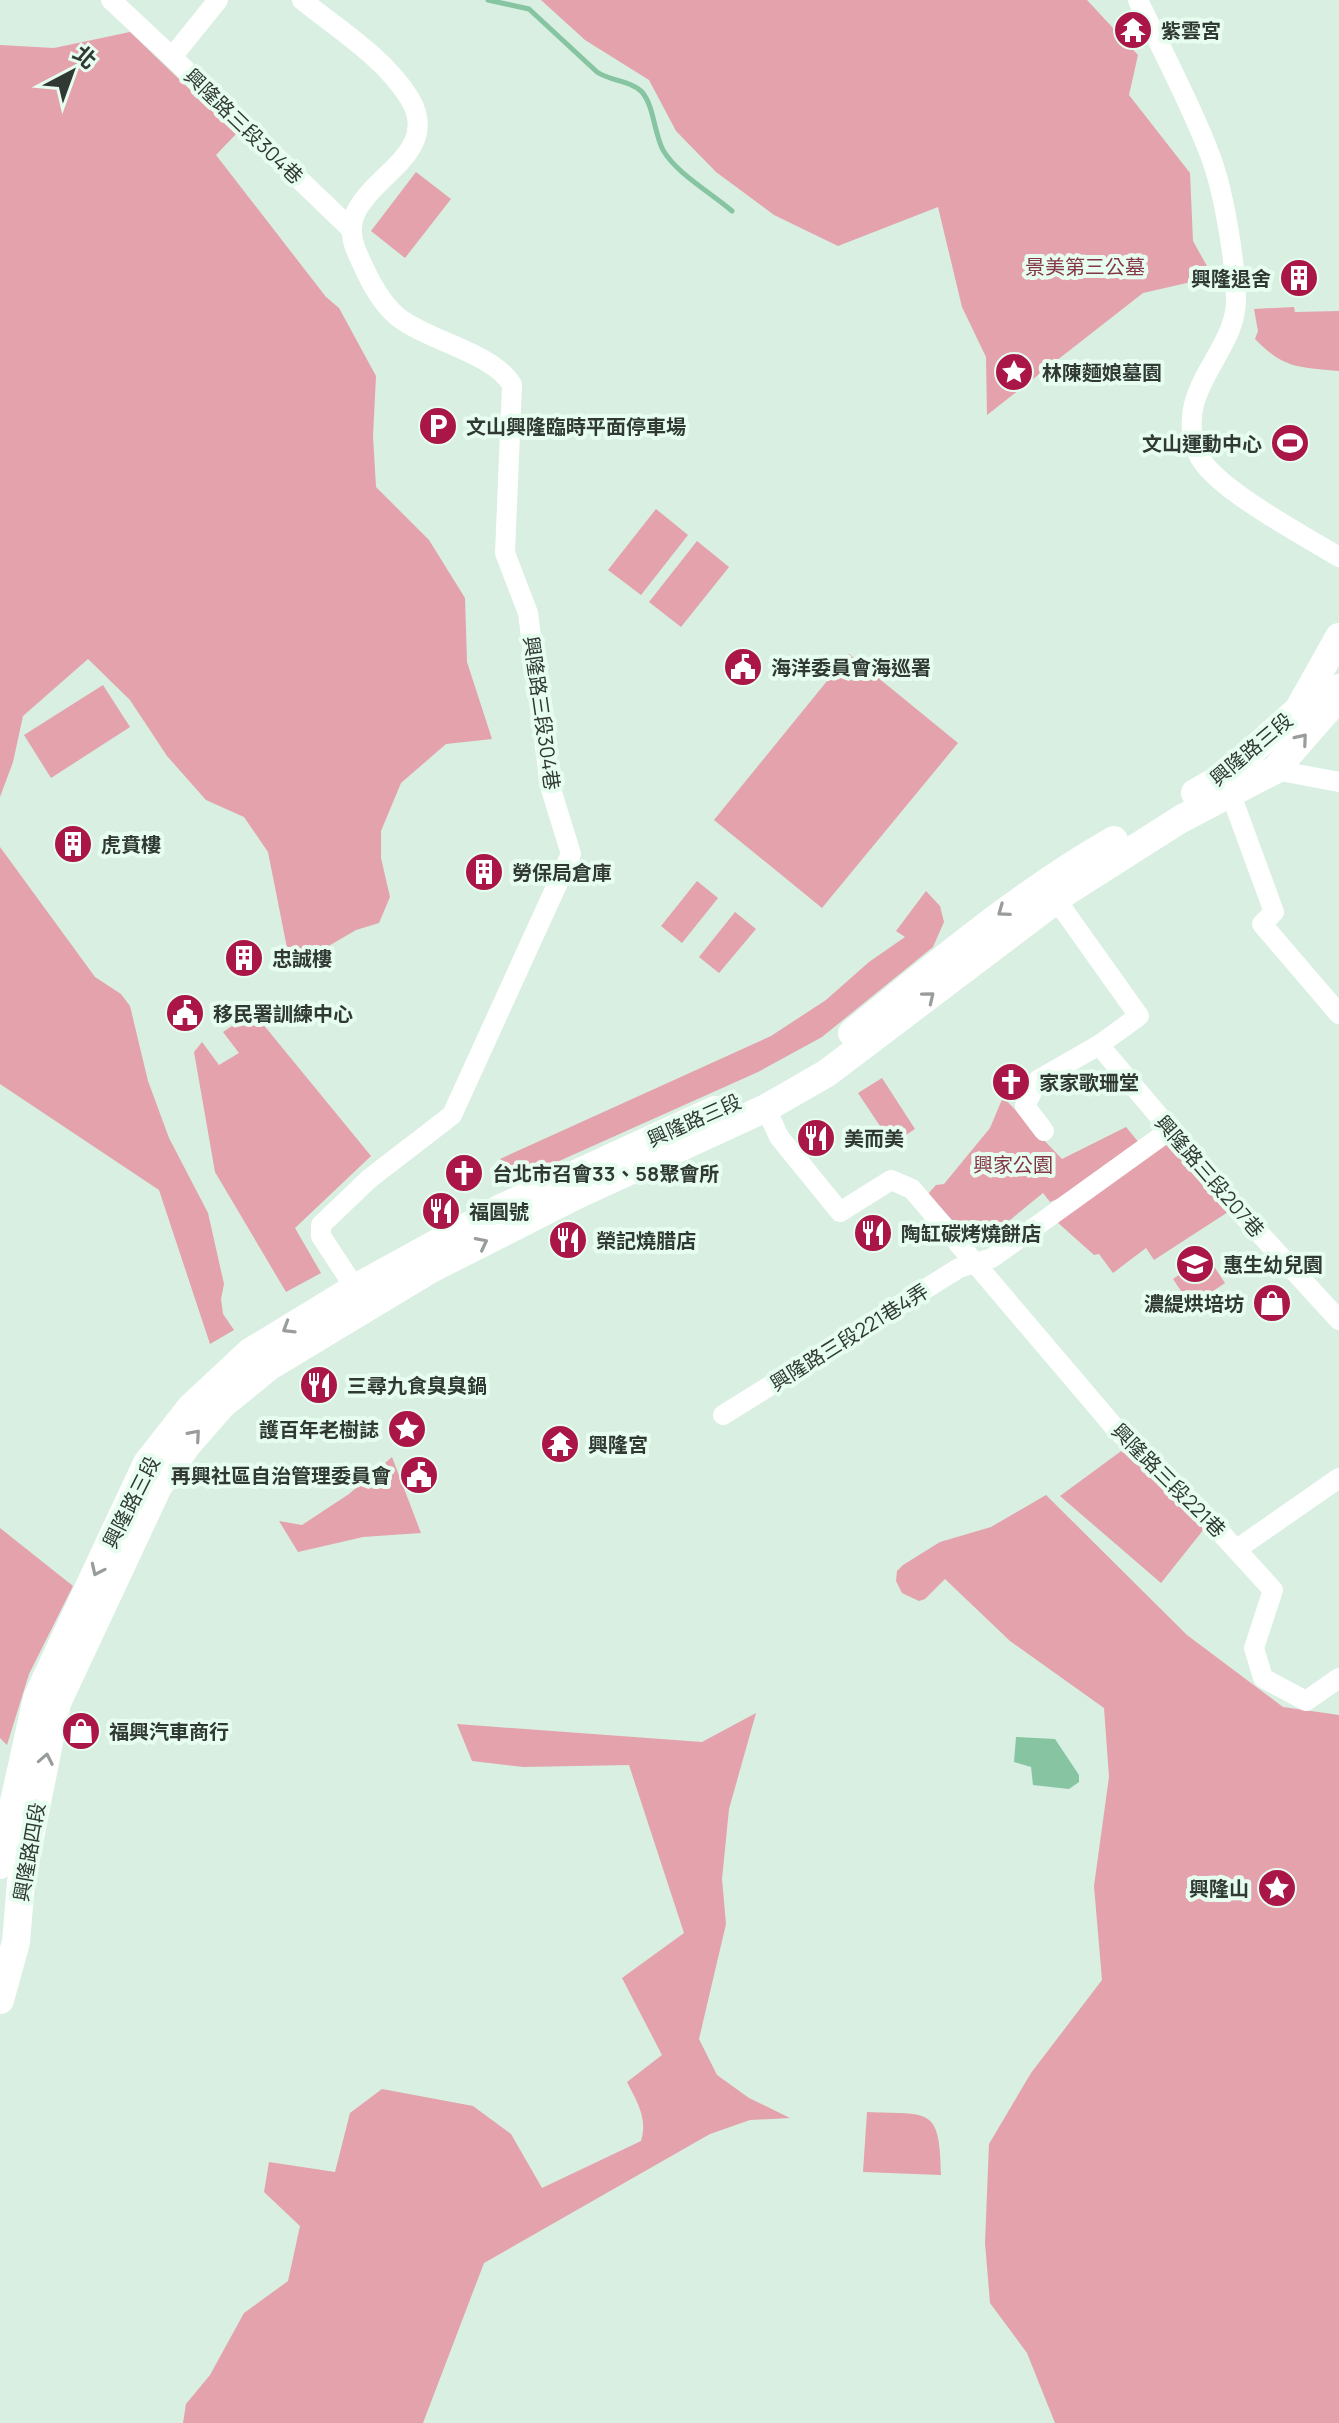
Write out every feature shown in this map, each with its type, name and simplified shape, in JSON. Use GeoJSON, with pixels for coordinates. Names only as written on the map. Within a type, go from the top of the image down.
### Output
{"type":"FeatureCollection","features":[{"type":"Feature","properties":{"kind":"main road","name":"興隆路三段"},"geometry":{"type":"LineString","coordinates":[[1228,785],[1298,710],[1339,637]]}},
{"type":"Feature","properties":{"kind":"main road","name":"興隆路三段"},"geometry":{"type":"LineString","coordinates":[[47,1700],[147,1463],[190,1408],[250,1352],[355,1288],[501,1208],[804,1066],[1050,890],[1228,785],[1275,770],[1330,707],[1339,688]]}},
{"type":"Feature","properties":{"kind":"main road","name":"興隆路三段"},"geometry":{"type":"LineString","coordinates":[[47,1700],[158,1487],[188,1444],[222,1405],[270,1366],[431,1269],[575,1196],[766,1108],[847,1059],[1050,890]]}},
{"type":"Feature","properties":{"kind":"main road","name":"興隆路四段"},"geometry":{"type":"LineString","coordinates":[[0,1865],[47,1700]]}},
{"type":"Feature","properties":{"kind":"main road","name":"興隆路四段"},"geometry":{"type":"LineString","coordinates":[[0,2000],[16,1942],[21,1882],[47,1700]]}},
{"type":"Feature","properties":{"kind":"street","name":"興隆路三段304巷"},"geometry":{"type":"LineString","coordinates":[[111,0],[351,229],[354,247],[377,292],[398,317],[422,333],[496,367],[512,385],[505,553],[528,613],[550,786],[571,854],[565,873],[508,985],[452,1115],[369,1179],[321,1225],[321,1236],[355,1288]]}},
{"type":"Feature","properties":{"kind":"street","name":"興隆路三段304巷"},"geometry":{"type":"LineString","coordinates":[[172,57],[218,0]]}},
{"type":"Feature","properties":{"kind":"street"},"geometry":{"type":"LineString","coordinates":[[302,0],[385,67],[410,100],[417,115],[419,127],[414,144],[361,204],[351,229]]}},
{"type":"Feature","properties":{"kind":"street"},"geometry":{"type":"LineString","coordinates":[[1138,0],[1210,156],[1222,201],[1236,298],[1223,339],[1192,410],[1194,442],[1207,469],[1225,484],[1339,557]]}},
{"type":"Feature","properties":{"kind":"street"},"geometry":{"type":"LineString","coordinates":[[1275,770],[1339,782]]}},
{"type":"Feature","properties":{"kind":"street"},"geometry":{"type":"LineString","coordinates":[[1228,785],[1274,912],[1262,924],[1339,1014]]}},
{"type":"Feature","properties":{"kind":"street"},"geometry":{"type":"LineString","coordinates":[[1044,1131],[1025,1106],[1038,1080],[1099,1045],[1139,1016],[1050,890]]}},
{"type":"Feature","properties":{"kind":"street","name":"興隆路三段207巷"},"geometry":{"type":"LineString","coordinates":[[1099,1045],[1339,1320]]}},
{"type":"Feature","properties":{"kind":"street","name":"興隆路三段221巷"},"geometry":{"type":"LineString","coordinates":[[766,1108],[779,1137],[840,1212],[891,1180],[912,1189],[1116,1429],[1237,1549],[1273,1590],[1254,1648],[1263,1678],[1306,1701],[1339,1678]]}},
{"type":"Feature","properties":{"kind":"street"},"geometry":{"type":"LineString","coordinates":[[976,1261],[992,1258],[1170,1130]]}},
{"type":"Feature","properties":{"kind":"street","name":"興隆路三段221巷4弄"},"geometry":{"type":"LineString","coordinates":[[723,1415],[959,1268],[976,1261]]}},
{"type":"Feature","properties":{"kind":"street"},"geometry":{"type":"LineString","coordinates":[[341,1322],[355,1288]]}},
{"type":"Feature","properties":{"kind":"street"},"geometry":{"type":"LineString","coordinates":[[1237,1549],[1339,1478]]}},
{"type":"Feature","properties":{"kind":"green space","name":"景美第三公墓"},"geometry":{"type":"Polygon","coordinates":[[[541,0],[1087,0],[1138,55],[1129,95],[1190,173],[1193,241],[1213,277],[1143,293],[987,415],[986,357],[962,307],[938,207],[838,246],[774,215],[716,172],[676,131],[649,80],[585,40],[541,0]]]}},
{"type":"Feature","properties":{"kind":"green space"},"geometry":{"type":"Polygon","coordinates":[[[130,32],[236,134],[216,155],[326,297],[339,308],[376,376],[373,436],[376,487],[429,540],[465,598],[467,662],[492,739],[446,744],[401,783],[381,831],[381,858],[390,897],[379,923],[356,930],[291,968],[268,852],[244,817],[206,800],[167,756],[130,700],[88,659],[23,716],[13,762],[0,797],[0,45],[54,48],[130,32]]]}},
{"type":"Feature","properties":{"kind":"green space"},"geometry":{"type":"Polygon","coordinates":[[[416,172],[451,199],[405,258],[371,231],[416,172]]]}},
{"type":"Feature","properties":{"kind":"green space"},"geometry":{"type":"Polygon","coordinates":[[[1294,307],[1295,312],[1339,311],[1339,371],[1293,365],[1275,356],[1255,339],[1258,331],[1254,309],[1294,307]]]}},
{"type":"Feature","properties":{"kind":"green space"},"geometry":{"type":"Polygon","coordinates":[[[656,509],[688,535],[641,595],[608,570],[656,509]]]}},
{"type":"Feature","properties":{"kind":"green space"},"geometry":{"type":"Polygon","coordinates":[[[697,541],[729,567],[681,627],[649,602],[697,541]]]}},
{"type":"Feature","properties":{"kind":"green space"},"geometry":{"type":"Polygon","coordinates":[[[849,654],[958,743],[822,908],[714,820],[849,654]]]}},
{"type":"Feature","properties":{"kind":"green space"},"geometry":{"type":"Polygon","coordinates":[[[103,685],[130,727],[51,778],[24,735],[103,685]]]}},
{"type":"Feature","properties":{"kind":"green space"},"geometry":{"type":"Polygon","coordinates":[[[0,847],[95,977],[121,994],[130,1006],[148,1081],[169,1138],[208,1213],[224,1284],[221,1299],[223,1314],[234,1330],[210,1344],[159,1190],[0,1084],[0,847]]]}},
{"type":"Feature","properties":{"kind":"green space"},"geometry":{"type":"Polygon","coordinates":[[[697,881],[718,898],[682,943],[661,926],[697,881]]]}},
{"type":"Feature","properties":{"kind":"green space"},"geometry":{"type":"Polygon","coordinates":[[[926,891],[940,906],[944,922],[933,947],[822,1037],[758,1072],[510,1183],[500,1159],[771,1036],[826,1000],[869,962],[905,937],[896,931],[926,891]]]}},
{"type":"Feature","properties":{"kind":"green space"},"geometry":{"type":"Polygon","coordinates":[[[735,912],[756,929],[719,973],[699,957],[735,912]]]}},
{"type":"Feature","properties":{"kind":"green space"},"geometry":{"type":"Polygon","coordinates":[[[253,1012],[371,1156],[295,1228],[321,1273],[286,1292],[215,1172],[194,1052],[202,1042],[219,1065],[239,1053],[223,1032],[253,1012]]]}},
{"type":"Feature","properties":{"kind":"green space"},"geometry":{"type":"Polygon","coordinates":[[[882,1078],[915,1129],[892,1144],[858,1093],[882,1078]]]}},
{"type":"Feature","properties":{"kind":"green space","name":"興家公園"},"geometry":{"type":"Polygon","coordinates":[[[1003,1097],[1062,1159],[1126,1127],[1140,1144],[1079,1190],[1050,1202],[1043,1193],[977,1247],[928,1194],[936,1185],[944,1184],[990,1128],[1003,1097]]]}},
{"type":"Feature","properties":{"kind":"green space","name":"興家公園"},"geometry":{"type":"Polygon","coordinates":[[[1167,1141],[1228,1212],[1154,1260],[1146,1248],[1113,1273],[1099,1254],[1094,1255],[1056,1221],[1167,1141]]]}},
{"type":"Feature","properties":{"kind":"green space"},"geometry":{"type":"Polygon","coordinates":[[[1207,1256],[1225,1283],[1191,1306],[1173,1279],[1207,1256]]]}},
{"type":"Feature","properties":{"kind":"green space"},"geometry":{"type":"Polygon","coordinates":[[[1124,1449],[1204,1529],[1161,1583],[1060,1496],[1124,1449]]]}},
{"type":"Feature","properties":{"kind":"green space"},"geometry":{"type":"Polygon","coordinates":[[[392,1457],[421,1533],[363,1537],[298,1552],[279,1521],[302,1525],[349,1494],[392,1457]]]}},
{"type":"Feature","properties":{"kind":"green space"},"geometry":{"type":"Polygon","coordinates":[[[1046,1495],[1187,1635],[1283,1707],[1339,1715],[1339,2423],[1055,2423],[1027,2353],[990,2303],[985,2243],[989,2144],[1031,2073],[1102,1980],[1094,1886],[1109,1777],[1104,1708],[1010,1641],[945,1579],[919,1601],[902,1593],[896,1581],[897,1571],[903,1565],[940,1542],[991,1527],[1046,1495]]]}},
{"type":"Feature","properties":{"kind":"green space"},"geometry":{"type":"Polygon","coordinates":[[[0,1528],[73,1586],[29,1674],[7,1745],[0,1738],[0,1528]]]}},
{"type":"Feature","properties":{"kind":"green space"},"geometry":{"type":"Polygon","coordinates":[[[756,1713],[729,1809],[722,1879],[726,1924],[699,2039],[717,2075],[749,2098],[790,2118],[750,2120],[710,2134],[484,2263],[423,2423],[183,2423],[186,2404],[210,2375],[244,2313],[288,2281],[300,2226],[264,2192],[269,2162],[335,2172],[350,2113],[382,2089],[473,2106],[511,2134],[542,2188],[641,2141],[642,2117],[627,2082],[662,2055],[622,1978],[684,1933],[629,1765],[523,1767],[472,1761],[457,1724],[702,1742],[756,1713]]]}},
{"type":"Feature","properties":{"kind":"green space"},"geometry":{"type":"Polygon","coordinates":[[[867,2112],[905,2113],[927,2118],[938,2136],[941,2175],[863,2172],[867,2112]]]}},
{"type":"Feature","properties":{"kind":"shaded area"},"geometry":{"type":"Polygon","coordinates":[[[1016,1737],[1055,1739],[1079,1775],[1079,1782],[1069,1789],[1033,1785],[1031,1767],[1014,1762],[1016,1737]]]}},
{"type":"Feature","properties":{"kind":"waterway"},"geometry":{"type":"LineString","coordinates":[[488,0],[529,9],[597,72],[642,92],[669,159],[732,211]]}},
{"type":"Feature","properties":{"kind":"place","name":"紫雲宮"},"geometry":{"type":"Point","coordinates":[1133,30]}},
{"type":"Feature","properties":{"kind":"place","name":"興隆退舍"},"geometry":{"type":"Point","coordinates":[1299,278]}},
{"type":"Feature","properties":{"kind":"place","name":"林陳麵娘墓園"},"geometry":{"type":"Point","coordinates":[1014,372]}},
{"type":"Feature","properties":{"kind":"place","name":"文山興隆臨時平面停車場"},"geometry":{"type":"Point","coordinates":[438,426]}},
{"type":"Feature","properties":{"kind":"place","name":"文山運動中心"},"geometry":{"type":"Point","coordinates":[1290,443]}},
{"type":"Feature","properties":{"kind":"place","name":"海洋委員會海巡署"},"geometry":{"type":"Point","coordinates":[743,667]}},
{"type":"Feature","properties":{"kind":"place","name":"虎賁樓"},"geometry":{"type":"Point","coordinates":[73,844]}},
{"type":"Feature","properties":{"kind":"place","name":"勞保局倉庫"},"geometry":{"type":"Point","coordinates":[484,872]}},
{"type":"Feature","properties":{"kind":"place","name":"忠誠樓"},"geometry":{"type":"Point","coordinates":[244,958]}},
{"type":"Feature","properties":{"kind":"place","name":"移民署訓練中心"},"geometry":{"type":"Point","coordinates":[185,1013]}},
{"type":"Feature","properties":{"kind":"place","name":"家家歌珊堂"},"geometry":{"type":"Point","coordinates":[1011,1082]}},
{"type":"Feature","properties":{"kind":"place","name":"美而美"},"geometry":{"type":"Point","coordinates":[816,1138]}},
{"type":"Feature","properties":{"kind":"place","name":"台北市召會33、58聚會所"},"geometry":{"type":"Point","coordinates":[464,1173]}},
{"type":"Feature","properties":{"kind":"place","name":"福圓號"},"geometry":{"type":"Point","coordinates":[441,1211]}},
{"type":"Feature","properties":{"kind":"place","name":"陶缸碳烤燒餅店"},"geometry":{"type":"Point","coordinates":[873,1233]}},
{"type":"Feature","properties":{"kind":"place","name":"榮記燒腊店"},"geometry":{"type":"Point","coordinates":[568,1240]}},
{"type":"Feature","properties":{"kind":"place","name":"惠生幼兒園"},"geometry":{"type":"Point","coordinates":[1195,1264]}},
{"type":"Feature","properties":{"kind":"place","name":"濃緹烘培坊"},"geometry":{"type":"Point","coordinates":[1272,1303]}},
{"type":"Feature","properties":{"kind":"place","name":"三尋九食臭臭鍋"},"geometry":{"type":"Point","coordinates":[319,1385]}},
{"type":"Feature","properties":{"kind":"place","name":"護百年老樹誌"},"geometry":{"type":"Point","coordinates":[407,1429]}},
{"type":"Feature","properties":{"kind":"place","name":"興隆宮"},"geometry":{"type":"Point","coordinates":[560,1444]}},
{"type":"Feature","properties":{"kind":"place","name":"再興社區自治管理委員會"},"geometry":{"type":"Point","coordinates":[419,1475]}},
{"type":"Feature","properties":{"kind":"place","name":"福興汽車商行"},"geometry":{"type":"Point","coordinates":[81,1731]}},
{"type":"Feature","properties":{"kind":"place","name":"興隆山"},"geometry":{"type":"Point","coordinates":[1277,1888]}}]}
